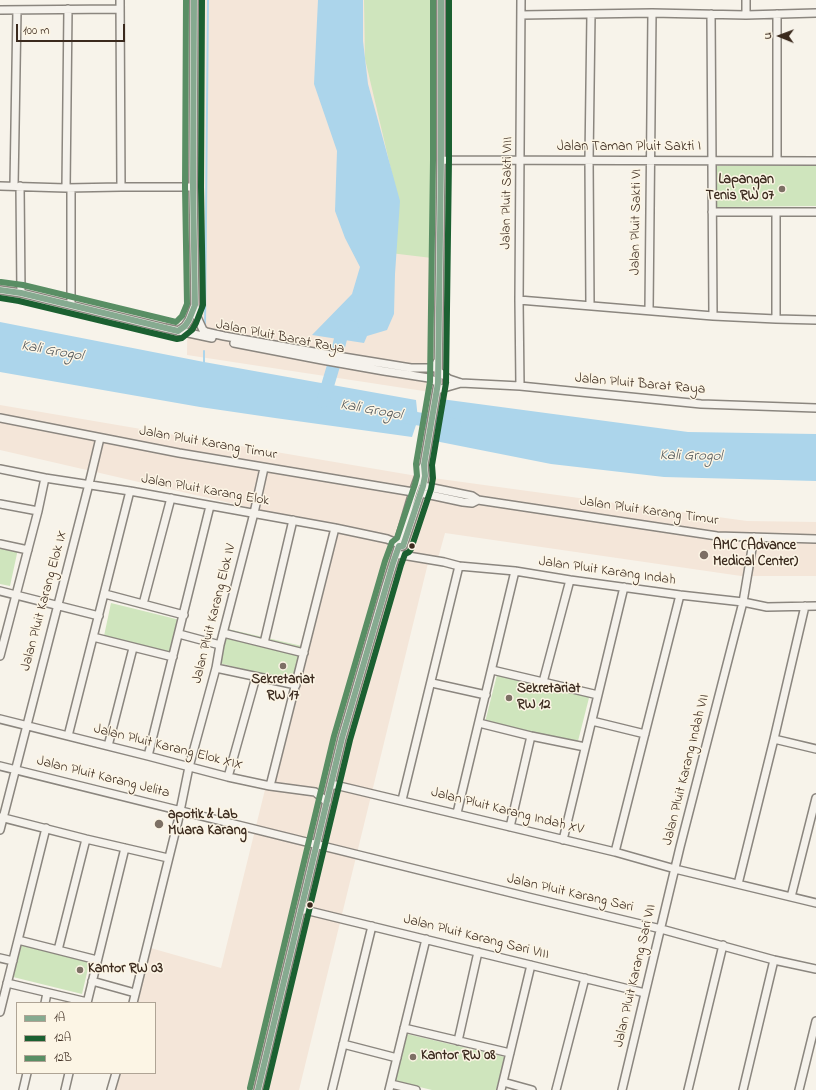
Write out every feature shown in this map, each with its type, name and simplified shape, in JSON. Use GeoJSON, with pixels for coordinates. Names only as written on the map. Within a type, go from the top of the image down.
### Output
{"type":"FeatureCollection","features":[{"type":"Feature","properties":{"kind":"street"},"geometry":{"type":"LineString","coordinates":[[120,0],[121,187]]}},
{"type":"Feature","properties":{"kind":"street"},"geometry":{"type":"LineString","coordinates":[[178,331],[185,326],[189,320],[195,305],[193,187],[194,0]]}},
{"type":"Feature","properties":{"kind":"street"},"geometry":{"type":"LineString","coordinates":[[258,1090],[342,738],[396,554],[422,489],[425,476],[424,465],[437,386],[438,371],[441,160],[441,0]]}},
{"type":"Feature","properties":{"kind":"street","name":"Jalan Pluit Sakti VIII"},"geometry":{"type":"LineString","coordinates":[[520,386],[521,0]]}},
{"type":"Feature","properties":{"kind":"street"},"geometry":{"type":"LineString","coordinates":[[746,0],[746,14]]}},
{"type":"Feature","properties":{"kind":"street"},"geometry":{"type":"LineString","coordinates":[[68,9],[71,305]]}},
{"type":"Feature","properties":{"kind":"street"},"geometry":{"type":"LineString","coordinates":[[0,10],[120,9]]}},
{"type":"Feature","properties":{"kind":"street"},"geometry":{"type":"LineString","coordinates":[[17,10],[17,186],[21,293]]}},
{"type":"Feature","properties":{"kind":"street","name":"Jalan Pluit Sakti VI"},"geometry":{"type":"LineString","coordinates":[[649,310],[652,13]]}},
{"type":"Feature","properties":{"kind":"street"},"geometry":{"type":"LineString","coordinates":[[521,15],[816,13]]}},
{"type":"Feature","properties":{"kind":"street"},"geometry":{"type":"LineString","coordinates":[[590,305],[589,160],[591,14]]}},
{"type":"Feature","properties":{"kind":"street"},"geometry":{"type":"LineString","coordinates":[[711,14],[712,316]]}},
{"type":"Feature","properties":{"kind":"street"},"geometry":{"type":"LineString","coordinates":[[777,14],[777,161]]}},
{"type":"Feature","properties":{"kind":"street","name":"Jalan Taman Pluit Sakti I"},"geometry":{"type":"LineString","coordinates":[[441,160],[816,162]]}},
{"type":"Feature","properties":{"kind":"street"},"geometry":{"type":"LineString","coordinates":[[0,186],[69,188],[193,187]]}},
{"type":"Feature","properties":{"kind":"street"},"geometry":{"type":"LineString","coordinates":[[712,212],[816,212]]}},
{"type":"Feature","properties":{"kind":"street"},"geometry":{"type":"LineString","coordinates":[[776,212],[776,319]]}},
{"type":"Feature","properties":{"kind":"street","name":"Jalan Pluit Barat Raya"},"geometry":{"type":"LineString","coordinates":[[0,290],[21,293],[178,331],[322,360],[376,366]]}},
{"type":"Feature","properties":{"kind":"street"},"geometry":{"type":"LineString","coordinates":[[520,300],[712,316],[816,320]]}},
{"type":"Feature","properties":{"kind":"street","name":"Jalan Pluit Barat Raya"},"geometry":{"type":"LineString","coordinates":[[195,305],[199,323],[206,332],[407,371],[429,378],[437,386],[461,383],[520,386],[701,404],[816,408]]}},
{"type":"Feature","properties":{"kind":"street","name":"Jalan Pluit Barat Raya"},"geometry":{"type":"LineString","coordinates":[[407,371],[435,366],[438,362]]}},
{"type":"Feature","properties":{"kind":"street","name":"Jalan Pluit Barat Raya"},"geometry":{"type":"LineString","coordinates":[[438,371],[448,379],[461,383]]}},
{"type":"Feature","properties":{"kind":"street","name":"Jalan Pluit Karang Timur"},"geometry":{"type":"LineString","coordinates":[[0,418],[264,468],[334,478],[413,492]]}},
{"type":"Feature","properties":{"kind":"street","name":"Jalan Pluit Karang Elok IX"},"geometry":{"type":"LineString","coordinates":[[0,830],[2,817],[100,438]]}},
{"type":"Feature","properties":{"kind":"street"},"geometry":{"type":"LineString","coordinates":[[400,545],[413,492],[424,465]]}},
{"type":"Feature","properties":{"kind":"street","name":"Jalan Pluit Karang Elok IV"},"geometry":{"type":"LineString","coordinates":[[133,1002],[264,468]]}},
{"type":"Feature","properties":{"kind":"street","name":"Jalan Pluit Karang Elok"},"geometry":{"type":"LineString","coordinates":[[0,469],[293,520],[387,539],[400,545]]}},
{"type":"Feature","properties":{"kind":"street"},"geometry":{"type":"LineString","coordinates":[[0,656],[3,634],[16,595],[45,478]]}},
{"type":"Feature","properties":{"kind":"street","name":"Jalan Pluit Karang Timur"},"geometry":{"type":"LineString","coordinates":[[422,489],[472,496],[478,500],[717,536],[816,538]]}},
{"type":"Feature","properties":{"kind":"street"},"geometry":{"type":"LineString","coordinates":[[68,736],[130,491]]}},
{"type":"Feature","properties":{"kind":"street"},"geometry":{"type":"LineString","coordinates":[[143,604],[172,498]]}},
{"type":"Feature","properties":{"kind":"street"},"geometry":{"type":"LineString","coordinates":[[0,504],[38,511]]}},
{"type":"Feature","properties":{"kind":"street"},"geometry":{"type":"LineString","coordinates":[[148,756],[210,506]]}},
{"type":"Feature","properties":{"kind":"street"},"geometry":{"type":"LineString","coordinates":[[264,643],[293,520]]}},
{"type":"Feature","properties":{"kind":"street"},"geometry":{"type":"LineString","coordinates":[[270,786],[335,528]]}},
{"type":"Feature","properties":{"kind":"street","name":"Jalan Pluit Karang Indah VII"},"geometry":{"type":"LineString","coordinates":[[675,869],[743,602],[754,537]]}},
{"type":"Feature","properties":{"kind":"street"},"geometry":{"type":"LineString","coordinates":[[0,544],[28,550]]}},
{"type":"Feature","properties":{"kind":"street","name":"Jalan Pluit Karang Indah"},"geometry":{"type":"LineString","coordinates":[[396,554],[459,566],[515,571],[680,595],[743,602],[767,607],[816,606]]}},
{"type":"Feature","properties":{"kind":"street"},"geometry":{"type":"LineString","coordinates":[[402,800],[432,683],[459,566]]}},
{"type":"Feature","properties":{"kind":"street"},"geometry":{"type":"LineString","coordinates":[[457,814],[515,571]]}},
{"type":"Feature","properties":{"kind":"street"},"geometry":{"type":"LineString","coordinates":[[543,682],[570,580]]}},
{"type":"Feature","properties":{"kind":"street"},"geometry":{"type":"LineString","coordinates":[[563,840],[624,587]]}},
{"type":"Feature","properties":{"kind":"street"},"geometry":{"type":"LineString","coordinates":[[0,591],[99,616]]}},
{"type":"Feature","properties":{"kind":"street"},"geometry":{"type":"LineString","coordinates":[[105,594],[184,615]]}},
{"type":"Feature","properties":{"kind":"street"},"geometry":{"type":"LineString","coordinates":[[615,852],[680,595]]}},
{"type":"Feature","properties":{"kind":"street"},"geometry":{"type":"LineString","coordinates":[[738,884],[805,606]]}},
{"type":"Feature","properties":{"kind":"street"},"geometry":{"type":"LineString","coordinates":[[223,633],[304,653]]}},
{"type":"Feature","properties":{"kind":"street"},"geometry":{"type":"LineString","coordinates":[[179,634],[220,645]]}},
{"type":"Feature","properties":{"kind":"street"},"geometry":{"type":"LineString","coordinates":[[93,637],[172,657]]}},
{"type":"Feature","properties":{"kind":"street"},"geometry":{"type":"LineString","coordinates":[[108,746],[133,648]]}},
{"type":"Feature","properties":{"kind":"street"},"geometry":{"type":"LineString","coordinates":[[216,668],[296,685]]}},
{"type":"Feature","properties":{"kind":"street"},"geometry":{"type":"LineString","coordinates":[[492,670],[598,695]]}},
{"type":"Feature","properties":{"kind":"street"},"geometry":{"type":"LineString","coordinates":[[228,777],[256,677]]}},
{"type":"Feature","properties":{"kind":"street"},"geometry":{"type":"LineString","coordinates":[[432,683],[486,695]]}},
{"type":"Feature","properties":{"kind":"street","name":"Jalan Pluit Karang Elok XIX"},"geometry":{"type":"LineString","coordinates":[[0,719],[228,777],[270,786],[315,792],[327,802]]}},
{"type":"Feature","properties":{"kind":"street"},"geometry":{"type":"LineString","coordinates":[[592,721],[645,734]]}},
{"type":"Feature","properties":{"kind":"street"},"geometry":{"type":"LineString","coordinates":[[479,723],[585,747]]}},
{"type":"Feature","properties":{"kind":"street"},"geometry":{"type":"LineString","coordinates":[[510,827],[531,736]]}},
{"type":"Feature","properties":{"kind":"street"},"geometry":{"type":"LineString","coordinates":[[774,739],[816,749]]}},
{"type":"Feature","properties":{"kind":"street","name":"Jalan Pluit Karang Jelita"},"geometry":{"type":"LineString","coordinates":[[0,766],[316,845]]}},
{"type":"Feature","properties":{"kind":"street","name":"Jalan Pluit Karang Indah XV"},"geometry":{"type":"LineString","coordinates":[[331,784],[615,852],[675,869]]}},
{"type":"Feature","properties":{"kind":"street"},"geometry":{"type":"LineString","coordinates":[[791,897],[816,798]]}},
{"type":"Feature","properties":{"kind":"street"},"geometry":{"type":"LineString","coordinates":[[2,817],[168,858]]}},
{"type":"Feature","properties":{"kind":"street"},"geometry":{"type":"LineString","coordinates":[[0,1012],[46,828]]}},
{"type":"Feature","properties":{"kind":"street"},"geometry":{"type":"LineString","coordinates":[[58,950],[86,838]]}},
{"type":"Feature","properties":{"kind":"street","name":"Jalan Pluit Karang Sari"},"geometry":{"type":"LineString","coordinates":[[316,845],[661,929],[816,970]]}},
{"type":"Feature","properties":{"kind":"street"},"geometry":{"type":"LineString","coordinates":[[87,1002],[125,848]]}},
{"type":"Feature","properties":{"kind":"street"},"geometry":{"type":"LineString","coordinates":[[675,869],[816,903]]}},
{"type":"Feature","properties":{"kind":"street","name":"Jalan Pluit Karang Sari VII"},"geometry":{"type":"LineString","coordinates":[[622,1090],[675,869]]}},
{"type":"Feature","properties":{"kind":"street","name":"Jalan Pluit Karang Sari VIII"},"geometry":{"type":"LineString","coordinates":[[301,908],[645,993]]}},
{"type":"Feature","properties":{"kind":"street"},"geometry":{"type":"LineString","coordinates":[[332,1090],[372,926]]}},
{"type":"Feature","properties":{"kind":"street"},"geometry":{"type":"LineString","coordinates":[[416,1090],[390,1087],[426,939]]}},
{"type":"Feature","properties":{"kind":"street"},"geometry":{"type":"LineString","coordinates":[[18,940],[97,960]]}},
{"type":"Feature","properties":{"kind":"street"},"geometry":{"type":"LineString","coordinates":[[688,1090],[723,945]]}},
{"type":"Feature","properties":{"kind":"street"},"geometry":{"type":"LineString","coordinates":[[458,1041],[478,952]]}},
{"type":"Feature","properties":{"kind":"street"},"geometry":{"type":"LineString","coordinates":[[0,958],[13,961]]}},
{"type":"Feature","properties":{"kind":"street"},"geometry":{"type":"LineString","coordinates":[[743,1090],[774,960]]}},
{"type":"Feature","properties":{"kind":"street"},"geometry":{"type":"LineString","coordinates":[[501,1090],[531,965]]}},
{"type":"Feature","properties":{"kind":"street"},"geometry":{"type":"LineString","coordinates":[[556,1090],[585,978]]}},
{"type":"Feature","properties":{"kind":"street"},"geometry":{"type":"LineString","coordinates":[[92,981],[135,993]]}},
{"type":"Feature","properties":{"kind":"street"},"geometry":{"type":"LineString","coordinates":[[7,983],[83,1002]]}},
{"type":"Feature","properties":{"kind":"street"},"geometry":{"type":"LineString","coordinates":[[45,1002],[47,993]]}},
{"type":"Feature","properties":{"kind":"street"},"geometry":{"type":"LineString","coordinates":[[799,1090],[816,1021]]}},
{"type":"Feature","properties":{"kind":"street"},"geometry":{"type":"LineString","coordinates":[[404,1028],[510,1053]]}},
{"type":"Feature","properties":{"kind":"street"},"geometry":{"type":"LineString","coordinates":[[343,1044],[397,1058]]}},
{"type":"Feature","properties":{"kind":"street"},"geometry":{"type":"LineString","coordinates":[[23,1090],[27,1074]]}},
{"type":"Feature","properties":{"kind":"street"},"geometry":{"type":"LineString","coordinates":[[65,1090],[69,1074]]}},
{"type":"Feature","properties":{"kind":"street"},"geometry":{"type":"LineString","coordinates":[[111,1090],[116,1074]]}},
{"type":"Feature","properties":{"kind":"street"},"geometry":{"type":"LineString","coordinates":[[503,1082],[532,1090]]}},
{"type":"Feature","properties":{"kind":"shaded area"},"geometry":{"type":"Polygon","coordinates":[[[191,0],[432,0],[432,258],[430,392],[187,355],[191,0]]]}},
{"type":"Feature","properties":{"kind":"shaded area"},"geometry":{"type":"Polygon","coordinates":[[[0,405],[411,475],[747,521],[816,522],[816,576],[741,576],[445,533],[437,562],[429,559],[299,1090],[113,1090],[117,1074],[156,1074],[156,1002],[133,1002],[147,947],[221,968],[330,526],[0,450],[0,405]]]}},
{"type":"Feature","properties":{"kind":"green space"},"geometry":{"type":"Polygon","coordinates":[[[364,0],[436,0],[432,258],[390,253],[393,178],[365,59],[364,0]]]}},
{"type":"Feature","properties":{"kind":"green space"},"geometry":{"type":"Polygon","coordinates":[[[816,165],[816,206],[717,207],[716,166],[816,165]]]}},
{"type":"Feature","properties":{"kind":"green space"},"geometry":{"type":"Polygon","coordinates":[[[0,545],[18,549],[10,586],[0,584],[0,545]]]}},
{"type":"Feature","properties":{"kind":"green space"},"geometry":{"type":"Polygon","coordinates":[[[111,603],[180,620],[172,656],[104,636],[111,603]]]}},
{"type":"Feature","properties":{"kind":"green space"},"geometry":{"type":"Polygon","coordinates":[[[228,629],[302,646],[293,681],[239,670],[239,668],[219,663],[228,629]]]}},
{"type":"Feature","properties":{"kind":"green space"},"geometry":{"type":"Polygon","coordinates":[[[499,667],[591,690],[577,745],[485,722],[499,667]]]}},
{"type":"Feature","properties":{"kind":"green space"},"geometry":{"type":"Polygon","coordinates":[[[21,943],[90,960],[82,994],[13,977],[21,943]]]}},
{"type":"Feature","properties":{"kind":"green space"},"geometry":{"type":"Polygon","coordinates":[[[407,1034],[505,1057],[496,1090],[432,1090],[395,1081],[407,1034]]]}},
{"type":"Feature","properties":{"kind":"water"},"geometry":{"type":"Polygon","coordinates":[[[318,0],[363,0],[363,41],[368,84],[400,201],[394,314],[387,330],[367,336],[364,343],[312,335],[352,294],[360,267],[345,238],[335,211],[337,151],[314,84],[318,0]]]}},
{"type":"Feature","properties":{"kind":"water"},"geometry":{"type":"Polygon","coordinates":[[[0,322],[204,362],[416,400],[418,419],[412,437],[200,407],[0,372],[0,322]]]}},
{"type":"Feature","properties":{"kind":"water"},"geometry":{"type":"Polygon","coordinates":[[[441,399],[688,432],[816,434],[816,481],[664,477],[551,464],[435,441],[441,399]]]}},
{"type":"Feature","properties":{"kind":"waterway"},"geometry":{"type":"LineString","coordinates":[[205,327],[208,0]]}},
{"type":"Feature","properties":{"kind":"waterway"},"geometry":{"type":"LineString","coordinates":[[337,353],[342,333],[352,327]]}},
{"type":"Feature","properties":{"kind":"waterway"},"geometry":{"type":"LineString","coordinates":[[204,351],[204,363]]}},
{"type":"Feature","properties":{"kind":"waterway"},"geometry":{"type":"LineString","coordinates":[[323,401],[334,364]]}},
{"type":"Feature","properties":{"kind":"waterway","name":"Kali Grogol"},"geometry":{"type":"LineString","coordinates":[[401,416],[455,425]]}},
{"type":"Feature","properties":{"kind":"transit line","name":"12B"},"geometry":{"type":"LineString","coordinates":[[1,282],[23,285],[176,322],[182,316],[187,304],[185,187],[186,0]]}},
{"type":"Feature","properties":{"kind":"transit line","name":"1A"},"geometry":{"type":"LineString","coordinates":[[0,290],[21,293],[178,331],[185,326],[195,305],[193,187],[194,0]]}},
{"type":"Feature","properties":{"kind":"transit line","name":"12A"},"geometry":{"type":"LineString","coordinates":[[0,298],[19,301],[177,339],[182,338],[192,330],[203,305],[201,187],[202,0]]}},
{"type":"Feature","properties":{"kind":"transit line","name":"12B"},"geometry":{"type":"LineString","coordinates":[[250,1088],[334,736],[385,561],[392,542],[397,538],[417,476],[416,464],[430,382],[433,160],[433,0]]}},
{"type":"Feature","properties":{"kind":"transit line","name":"1A"},"geometry":{"type":"LineString","coordinates":[[258,1090],[342,738],[393,563],[399,546],[403,546],[425,476],[424,465],[438,383],[441,160],[441,0]]}},
{"type":"Feature","properties":{"kind":"transit line","name":"12A"},"geometry":{"type":"LineString","coordinates":[[266,1090],[350,740],[401,565],[405,554],[411,549],[431,489],[433,478],[432,465],[446,383],[449,160],[449,0]]}},
{"type":"Feature","properties":{"kind":"place","name":"Lapangan Tenis RW 07"},"geometry":{"type":"Point","coordinates":[782,189]}},
{"type":"Feature","properties":{"kind":"place","name":"AMC (Advance Medical Center)"},"geometry":{"type":"Point","coordinates":[704,555]}},
{"type":"Feature","properties":{"kind":"place","name":"Sekretariat RW 17"},"geometry":{"type":"Point","coordinates":[283,666]}},
{"type":"Feature","properties":{"kind":"place","name":"Sekretariat RW 12"},"geometry":{"type":"Point","coordinates":[509,698]}},
{"type":"Feature","properties":{"kind":"place","name":"apotik & Lab Muara Karang"},"geometry":{"type":"Point","coordinates":[159,824]}},
{"type":"Feature","properties":{"kind":"place","name":"Kantor RW 03"},"geometry":{"type":"Point","coordinates":[80,970]}},
{"type":"Feature","properties":{"kind":"place","name":"Kantor RW 08"},"geometry":{"type":"Point","coordinates":[413,1057]}}]}
